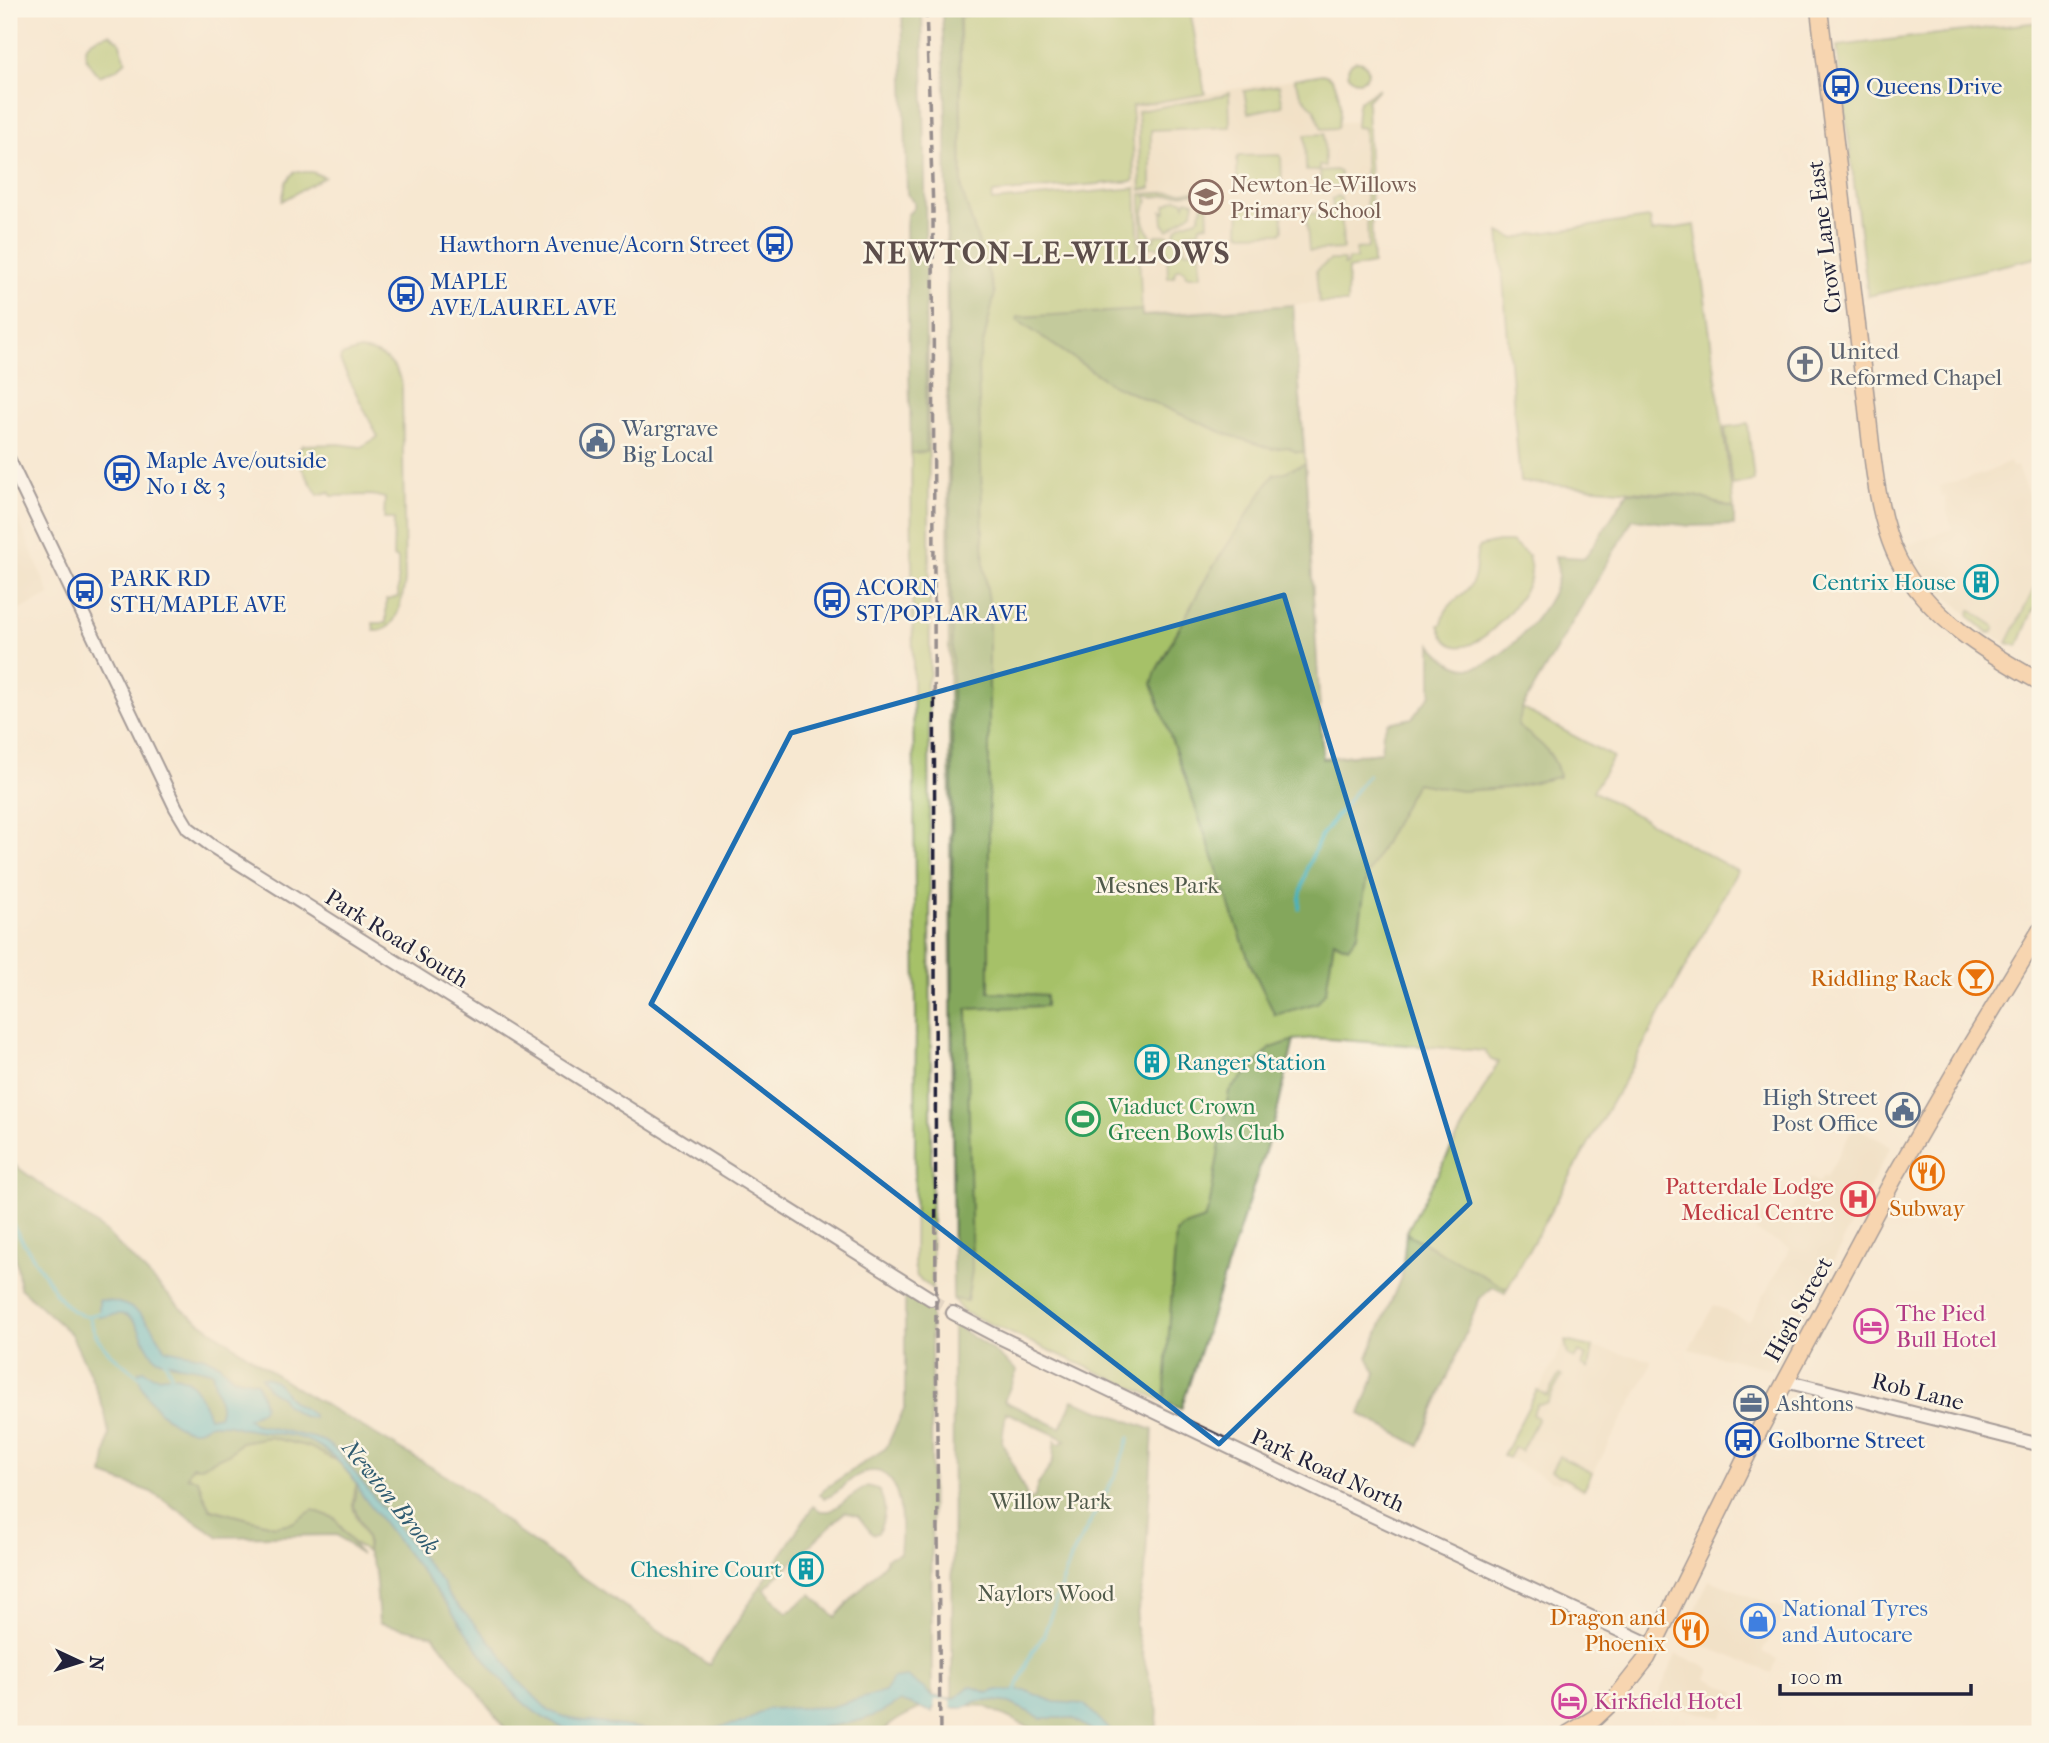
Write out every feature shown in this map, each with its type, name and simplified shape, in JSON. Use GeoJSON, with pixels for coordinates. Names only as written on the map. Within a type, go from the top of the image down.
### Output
{"type":"FeatureCollection","features":[{"type":"Feature","properties":{"kind":"main road","name":"Crow Lane East"},"geometry":{"type":"LineString","coordinates":[[1819,9],[1867,405],[1886,526],[1898,560],[1934,607],[1991,654],[2040,682]]}},
{"type":"Feature","properties":{"kind":"main road","name":"High Street"},"geometry":{"type":"LineString","coordinates":[[1568,1734],[1602,1711],[1639,1671],[1785,1381],[1906,1157],[2040,931]]}},
{"type":"Feature","properties":{"kind":"street","name":"Park Road South"},"geometry":{"type":"LineString","coordinates":[[9,460],[188,828],[302,903],[932,1298]]}},
{"type":"Feature","properties":{"kind":"street","name":"Park Road North"},"geometry":{"type":"LineString","coordinates":[[953,1313],[1339,1500],[1653,1646]]}},
{"type":"Feature","properties":{"kind":"street","name":"Rob Lane"},"geometry":{"type":"LineString","coordinates":[[1785,1381],[2040,1445]]}},
{"type":"Feature","properties":{"kind":"highlighted area"},"geometry":{"type":"Polygon","coordinates":[[[1284,595],[1470,1203],[1219,1444],[651,1004],[791,733],[1284,595]]]}},
{"type":"Feature","properties":{"kind":"shaded area","name":"Newton-le-Willows Primary School"},"geometry":{"type":"Polygon","coordinates":[[[1322,74],[1335,80],[1340,122],[1367,121],[1373,264],[1348,269],[1347,303],[1142,317],[1142,311],[992,205],[993,201],[1135,188],[1132,106],[1322,74]]]}},
{"type":"Feature","properties":{"kind":"shaded area"},"geometry":{"type":"Polygon","coordinates":[[[2010,462],[2012,467],[2017,466],[2040,523],[2040,584],[2036,586],[2007,643],[1988,633],[1930,581],[1907,546],[1954,528],[1949,520],[1945,495],[1941,496],[1939,486],[1983,474],[2010,462]]]}},
{"type":"Feature","properties":{"kind":"shaded area"},"geometry":{"type":"Polygon","coordinates":[[[9,497],[50,595],[14,613],[9,601],[9,497]]]}},
{"type":"Feature","properties":{"kind":"shaded area"},"geometry":{"type":"Polygon","coordinates":[[[1854,1126],[1891,1146],[1775,1370],[1689,1349],[1714,1305],[1749,1322],[1790,1248],[1755,1231],[1762,1215],[1782,1225],[1809,1177],[1819,1183],[1823,1176],[1826,1178],[1854,1126]]]}},
{"type":"Feature","properties":{"kind":"shaded area"},"geometry":{"type":"Polygon","coordinates":[[[1565,1341],[1651,1360],[1649,1370],[1583,1492],[1562,1481],[1560,1484],[1555,1480],[1553,1482],[1503,1456],[1565,1341]]]}},
{"type":"Feature","properties":{"kind":"shaded area"},"geometry":{"type":"Polygon","coordinates":[[[1709,1580],[1787,1610],[1762,1652],[1777,1659],[1772,1673],[1683,1638],[1709,1580]]]}},
{"type":"Feature","properties":{"kind":"shaded area"},"geometry":{"type":"Polygon","coordinates":[[[1676,1654],[1710,1669],[1706,1678],[1737,1692],[1721,1718],[1655,1702],[1676,1654]]]}},
{"type":"Feature","properties":{"kind":"green space"},"geometry":{"type":"Polygon","coordinates":[[[902,9],[922,9],[925,153],[926,452],[911,453],[906,227],[907,215],[914,208],[914,202],[907,194],[902,9]]]}},
{"type":"Feature","properties":{"kind":"green space"},"geometry":{"type":"Polygon","coordinates":[[[942,9],[959,9],[962,191],[995,293],[978,366],[984,568],[989,602],[989,992],[1046,995],[1046,1006],[967,1009],[972,1271],[967,1301],[953,1299],[952,665],[946,120],[942,9]]]}},
{"type":"Feature","properties":{"kind":"green space","name":"Mesnes Park"},"geometry":{"type":"Polygon","coordinates":[[[991,9],[1190,9],[1205,94],[1132,106],[1134,181],[993,193],[992,201],[1136,188],[1142,316],[1293,305],[1305,458],[1322,758],[1382,752],[1522,708],[1613,757],[1593,791],[1737,871],[1630,1070],[1507,1289],[1406,1233],[1498,1062],[1491,1060],[1485,1051],[1315,1038],[1294,1040],[1276,1117],[1181,1409],[963,1312],[953,1299],[946,200],[962,191],[960,17],[991,9]]]}},
{"type":"Feature","properties":{"kind":"green space"},"geometry":{"type":"Polygon","coordinates":[[[2040,22],[2040,257],[1868,296],[1837,46],[2040,22]]]}},
{"type":"Feature","properties":{"kind":"green space"},"geometry":{"type":"Polygon","coordinates":[[[110,34],[119,41],[126,61],[117,69],[99,76],[88,61],[85,49],[93,40],[110,34]]]}},
{"type":"Feature","properties":{"kind":"green space"},"geometry":{"type":"Polygon","coordinates":[[[1358,61],[1365,64],[1368,71],[1365,78],[1358,81],[1351,78],[1348,71],[1351,64],[1358,61]]]}},
{"type":"Feature","properties":{"kind":"green space"},"geometry":{"type":"Polygon","coordinates":[[[1322,74],[1328,76],[1337,88],[1340,114],[1337,128],[1322,129],[1314,109],[1302,96],[1294,79],[1322,74]]]}},
{"type":"Feature","properties":{"kind":"green space"},"geometry":{"type":"Polygon","coordinates":[[[1279,85],[1283,106],[1248,113],[1244,91],[1279,85]]]}},
{"type":"Feature","properties":{"kind":"green space"},"geometry":{"type":"Polygon","coordinates":[[[1379,88],[1367,101],[1373,264],[1348,269],[1347,303],[1319,303],[1316,271],[1330,260],[1344,260],[1344,265],[1347,265],[1348,259],[1356,259],[1356,249],[1368,248],[1364,128],[1356,127],[1359,102],[1379,88]]]}},
{"type":"Feature","properties":{"kind":"green space"},"geometry":{"type":"Polygon","coordinates":[[[1229,92],[1230,127],[1151,130],[1151,188],[1141,190],[1138,111],[1221,96],[1229,92]]]}},
{"type":"Feature","properties":{"kind":"green space"},"geometry":{"type":"Polygon","coordinates":[[[1324,134],[1325,166],[1319,166],[1319,171],[1306,171],[1305,135],[1324,134]]]}},
{"type":"Feature","properties":{"kind":"green space"},"geometry":{"type":"Polygon","coordinates":[[[1279,155],[1282,181],[1239,184],[1239,156],[1279,155]]]}},
{"type":"Feature","properties":{"kind":"green space"},"geometry":{"type":"Polygon","coordinates":[[[1320,171],[1340,172],[1341,185],[1327,189],[1321,185],[1320,171]]]}},
{"type":"Feature","properties":{"kind":"green space"},"geometry":{"type":"Polygon","coordinates":[[[294,172],[312,172],[324,177],[282,201],[286,182],[294,172]]]}},
{"type":"Feature","properties":{"kind":"green space"},"geometry":{"type":"Polygon","coordinates":[[[1200,191],[1207,196],[1208,224],[1200,225],[1199,231],[1186,233],[1184,251],[1200,250],[1201,276],[1186,276],[1185,271],[1180,268],[1175,271],[1174,277],[1168,278],[1167,250],[1164,250],[1164,247],[1142,247],[1141,194],[1200,191]],[[1199,192],[1146,196],[1146,227],[1154,241],[1156,235],[1169,235],[1169,239],[1173,239],[1179,226],[1199,218],[1203,205],[1199,192]]]}},
{"type":"Feature","properties":{"kind":"green space"},"geometry":{"type":"Polygon","coordinates":[[[1338,196],[1341,198],[1343,249],[1309,251],[1306,214],[1333,212],[1332,199],[1338,196]]]}},
{"type":"Feature","properties":{"kind":"green space"},"geometry":{"type":"Polygon","coordinates":[[[1176,199],[1183,200],[1185,205],[1187,200],[1194,202],[1192,212],[1168,230],[1163,224],[1162,211],[1166,212],[1165,206],[1176,199]]]}},
{"type":"Feature","properties":{"kind":"green space"},"geometry":{"type":"Polygon","coordinates":[[[1282,206],[1281,233],[1242,234],[1239,231],[1240,207],[1282,206]]]}},
{"type":"Feature","properties":{"kind":"green space"},"geometry":{"type":"Polygon","coordinates":[[[1648,218],[1652,232],[1695,225],[1734,509],[1696,496],[1520,482],[1499,232],[1516,239],[1533,234],[1648,218]]]}},
{"type":"Feature","properties":{"kind":"green space"},"geometry":{"type":"Polygon","coordinates":[[[1293,305],[1304,452],[1296,452],[1288,447],[1272,449],[1226,434],[1113,385],[1017,320],[1018,317],[1142,310],[1142,316],[1154,316],[1293,305]]]}},
{"type":"Feature","properties":{"kind":"green space"},"geometry":{"type":"Polygon","coordinates":[[[926,339],[932,1289],[917,1277],[914,1266],[916,1015],[911,453],[926,451],[926,339]]]}},
{"type":"Feature","properties":{"kind":"green space"},"geometry":{"type":"Polygon","coordinates":[[[360,350],[375,353],[387,360],[396,371],[402,386],[405,581],[394,621],[389,627],[374,631],[373,623],[386,623],[386,600],[398,597],[398,559],[393,557],[394,519],[384,519],[385,498],[372,495],[332,496],[329,492],[318,495],[295,457],[302,445],[339,444],[361,447],[378,437],[340,361],[341,356],[360,350]]]}},
{"type":"Feature","properties":{"kind":"green space"},"geometry":{"type":"Polygon","coordinates":[[[1748,424],[1754,481],[1732,485],[1725,427],[1748,424]]]}},
{"type":"Feature","properties":{"kind":"green space"},"geometry":{"type":"Polygon","coordinates":[[[1305,464],[1323,759],[1381,752],[1383,732],[1388,723],[1412,718],[1431,694],[1431,644],[1444,657],[1465,668],[1483,665],[1511,646],[1537,618],[1554,589],[1558,575],[1555,556],[1585,558],[1628,492],[1696,496],[1734,509],[1734,525],[1690,526],[1633,519],[1522,708],[1518,726],[1550,754],[1559,777],[1507,788],[1461,791],[1416,783],[1367,875],[1358,934],[1348,947],[1334,941],[1326,991],[1317,1003],[1275,1015],[1250,963],[1152,684],[1156,671],[1209,573],[1274,474],[1305,464]]]}},
{"type":"Feature","properties":{"kind":"green space"},"geometry":{"type":"Polygon","coordinates":[[[1498,542],[1511,542],[1528,555],[1531,572],[1529,582],[1513,608],[1486,635],[1472,644],[1458,646],[1447,641],[1439,625],[1442,624],[1451,604],[1466,591],[1474,578],[1478,549],[1498,542]]]}},
{"type":"Feature","properties":{"kind":"green space"},"geometry":{"type":"Polygon","coordinates":[[[2040,577],[2040,602],[2032,612],[2018,646],[2007,643],[2040,577]]]}},
{"type":"Feature","properties":{"kind":"green space"},"geometry":{"type":"Polygon","coordinates":[[[1970,610],[1993,625],[1995,628],[1992,633],[1988,633],[1969,616],[1970,610]]]}},
{"type":"Feature","properties":{"kind":"green space"},"geometry":{"type":"Polygon","coordinates":[[[1294,1040],[1276,1117],[1181,1409],[1164,1402],[1176,1233],[1181,1227],[1204,1219],[1209,1208],[1229,1091],[1271,1048],[1294,1040]]]}},
{"type":"Feature","properties":{"kind":"green space"},"geometry":{"type":"Polygon","coordinates":[[[9,1161],[106,1232],[183,1310],[288,1383],[460,1484],[518,1532],[709,1665],[813,1506],[821,1511],[830,1511],[867,1486],[878,1489],[883,1500],[884,1516],[878,1533],[872,1534],[858,1516],[845,1512],[764,1589],[787,1613],[811,1594],[835,1617],[887,1558],[900,1553],[901,1526],[897,1494],[892,1482],[883,1473],[871,1471],[855,1477],[828,1497],[819,1495],[886,1448],[905,1407],[905,1294],[931,1308],[932,1703],[898,1720],[881,1734],[509,1733],[433,1635],[379,1623],[375,1571],[367,1552],[368,1544],[363,1528],[353,1505],[357,1483],[339,1462],[310,1447],[269,1437],[241,1442],[230,1453],[200,1467],[192,1466],[187,1477],[197,1479],[210,1509],[275,1526],[292,1523],[313,1510],[334,1518],[361,1555],[337,1535],[219,1537],[151,1492],[103,1475],[109,1435],[105,1413],[90,1374],[71,1334],[20,1288],[9,1209],[9,1161]]]}},
{"type":"Feature","properties":{"kind":"green space"},"geometry":{"type":"Polygon","coordinates":[[[1406,1233],[1507,1289],[1505,1293],[1493,1287],[1480,1298],[1419,1446],[1360,1414],[1376,1373],[1368,1357],[1402,1275],[1406,1233]]]}},
{"type":"Feature","properties":{"kind":"green space","name":"Naylors Wood"},"geometry":{"type":"Polygon","coordinates":[[[953,1324],[991,1349],[1017,1371],[1004,1401],[1060,1428],[1073,1400],[1153,1430],[1145,1574],[1135,1625],[1158,1711],[1156,1734],[1043,1734],[984,1706],[952,1705],[953,1324]],[[1006,1412],[1002,1441],[1029,1500],[1035,1497],[1038,1486],[1052,1464],[1055,1441],[1059,1444],[1066,1440],[1006,1412]]]}},
{"type":"Feature","properties":{"kind":"green space"},"geometry":{"type":"Polygon","coordinates":[[[1565,1341],[1593,1347],[1589,1369],[1582,1365],[1586,1356],[1579,1352],[1574,1359],[1568,1355],[1565,1341]]]}},
{"type":"Feature","properties":{"kind":"green space"},"geometry":{"type":"Polygon","coordinates":[[[1559,1375],[1562,1376],[1547,1403],[1537,1404],[1532,1414],[1538,1418],[1521,1451],[1514,1447],[1508,1458],[1503,1456],[1537,1390],[1547,1396],[1559,1375]]]}},
{"type":"Feature","properties":{"kind":"green space"},"geometry":{"type":"Polygon","coordinates":[[[269,1437],[310,1447],[339,1462],[357,1483],[353,1507],[365,1534],[367,1552],[352,1542],[335,1518],[313,1510],[292,1523],[275,1526],[209,1508],[197,1479],[187,1477],[189,1469],[230,1453],[241,1442],[269,1437]]]}},
{"type":"Feature","properties":{"kind":"green space"},"geometry":{"type":"Polygon","coordinates":[[[1559,1456],[1592,1473],[1584,1489],[1551,1471],[1559,1456]]]}},
{"type":"Feature","properties":{"kind":"water"},"geometry":{"type":"Polygon","coordinates":[[[99,1300],[132,1308],[146,1320],[166,1349],[206,1357],[218,1363],[233,1377],[257,1382],[264,1405],[262,1410],[248,1418],[254,1424],[314,1438],[325,1442],[339,1453],[443,1584],[448,1595],[497,1648],[518,1680],[549,1711],[571,1719],[682,1734],[588,1734],[564,1728],[543,1718],[524,1703],[492,1668],[334,1457],[309,1441],[291,1436],[225,1424],[208,1424],[198,1430],[175,1424],[153,1405],[140,1381],[139,1371],[144,1370],[156,1377],[175,1376],[188,1381],[197,1391],[209,1417],[220,1415],[212,1372],[158,1359],[128,1316],[119,1314],[99,1317],[99,1300]]]}},
{"type":"Feature","properties":{"kind":"water"},"geometry":{"type":"Polygon","coordinates":[[[261,1377],[277,1382],[293,1402],[313,1415],[313,1418],[302,1416],[286,1405],[281,1397],[269,1390],[261,1377]]]}},
{"type":"Feature","properties":{"kind":"water"},"geometry":{"type":"Polygon","coordinates":[[[907,1677],[931,1696],[954,1699],[970,1686],[988,1693],[997,1690],[1027,1691],[1054,1702],[1084,1704],[1114,1734],[1098,1734],[1072,1718],[1041,1718],[1010,1703],[989,1700],[976,1701],[963,1708],[933,1708],[932,1712],[900,1701],[871,1717],[857,1721],[781,1734],[682,1734],[745,1722],[766,1709],[830,1707],[885,1692],[892,1679],[907,1677]]]}},
{"type":"Feature","properties":{"kind":"pier"},"geometry":{"type":"Polygon","coordinates":[[[935,1700],[951,1700],[951,1712],[935,1713],[935,1700]]]}},
{"type":"Feature","properties":{"kind":"waterway"},"geometry":{"type":"LineString","coordinates":[[1299,909],[1307,868],[1321,836],[1368,775]]}},
{"type":"Feature","properties":{"kind":"waterway","name":"Newton Brook"},"geometry":{"type":"LineString","coordinates":[[9,1208],[13,1226],[57,1295],[70,1309],[81,1315],[103,1312]]}},
{"type":"Feature","properties":{"kind":"waterway"},"geometry":{"type":"LineString","coordinates":[[89,1316],[102,1344],[141,1378]]}},
{"type":"Feature","properties":{"kind":"waterway"},"geometry":{"type":"LineString","coordinates":[[164,1359],[171,1374],[170,1381]]}},
{"type":"Feature","properties":{"kind":"waterway"},"geometry":{"type":"LineString","coordinates":[[1014,1694],[1032,1652],[1043,1637],[1071,1558],[1116,1474],[1129,1438]]}},
{"type":"Feature","properties":{"kind":"tunnel"},"geometry":{"type":"LineString","coordinates":[[931,1299],[953,1313]]}},
{"type":"Feature","properties":{"kind":"railway"},"geometry":{"type":"LineString","coordinates":[[926,9],[933,210],[936,1332],[940,1734]]}},
{"type":"Feature","properties":{"kind":"place","name":"Queens Drive"},"geometry":{"type":"Point","coordinates":[1841,86]}},
{"type":"Feature","properties":{"kind":"place","name":"Newton-le-Willows Primary School"},"geometry":{"type":"Point","coordinates":[1206,197]}},
{"type":"Feature","properties":{"kind":"place","name":"Hawthorn Avenue/Acorn Street"},"geometry":{"type":"Point","coordinates":[775,244]}},
{"type":"Feature","properties":{"kind":"place","name":"MAPLE AVE/LAUREL AVE"},"geometry":{"type":"Point","coordinates":[406,294]}},
{"type":"Feature","properties":{"kind":"place","name":"United Reformed Chapel"},"geometry":{"type":"Point","coordinates":[1805,364]}},
{"type":"Feature","properties":{"kind":"place","name":"Wargrave Big Local"},"geometry":{"type":"Point","coordinates":[597,441]}},
{"type":"Feature","properties":{"kind":"place","name":"Maple Ave/outside No 1 & 3"},"geometry":{"type":"Point","coordinates":[122,473]}},
{"type":"Feature","properties":{"kind":"place","name":"Centrix House"},"geometry":{"type":"Point","coordinates":[1981,582]}},
{"type":"Feature","properties":{"kind":"place","name":"PARK RD STH/MAPLE AVE"},"geometry":{"type":"Point","coordinates":[85,591]}},
{"type":"Feature","properties":{"kind":"place","name":"ACORN ST/POPLAR AVE"},"geometry":{"type":"Point","coordinates":[832,600]}},
{"type":"Feature","properties":{"kind":"place","name":"Riddling Rack"},"geometry":{"type":"Point","coordinates":[1976,978]}},
{"type":"Feature","properties":{"kind":"place","name":"Ranger Station"},"geometry":{"type":"Point","coordinates":[1152,1062]}},
{"type":"Feature","properties":{"kind":"place","name":"High Street Post Office"},"geometry":{"type":"Point","coordinates":[1903,1110]}},
{"type":"Feature","properties":{"kind":"place","name":"Viaduct Crown Green Bowls Club"},"geometry":{"type":"Point","coordinates":[1083,1119]}},
{"type":"Feature","properties":{"kind":"place","name":"Subway"},"geometry":{"type":"Point","coordinates":[1927,1173]}},
{"type":"Feature","properties":{"kind":"place","name":"Patterdale Lodge Medical Centre"},"geometry":{"type":"Point","coordinates":[1858,1199]}},
{"type":"Feature","properties":{"kind":"place","name":"The Pied Bull Hotel"},"geometry":{"type":"Point","coordinates":[1871,1326]}},
{"type":"Feature","properties":{"kind":"place","name":"Ashtons"},"geometry":{"type":"Point","coordinates":[1751,1403]}},
{"type":"Feature","properties":{"kind":"place","name":"Golborne Street"},"geometry":{"type":"Point","coordinates":[1743,1440]}},
{"type":"Feature","properties":{"kind":"place","name":"Cheshire Court"},"geometry":{"type":"Point","coordinates":[806,1569]}},
{"type":"Feature","properties":{"kind":"place","name":"National Tyres and Autocare"},"geometry":{"type":"Point","coordinates":[1758,1621]}},
{"type":"Feature","properties":{"kind":"place","name":"Dragon and Phoenix"},"geometry":{"type":"Point","coordinates":[1691,1630]}},
{"type":"Feature","properties":{"kind":"place","name":"Kirkfield Hotel"},"geometry":{"type":"Point","coordinates":[1569,1701]}},
{"type":"Feature","properties":{"kind":"district","name":"NEWTON-LE-WILLOWS"},"geometry":{"type":"Point","coordinates":[1047,253]}},
{"type":"Feature","properties":{"kind":"park label","name":"Willow Park"},"geometry":{"type":"Point","coordinates":[1051,1501]}}]}
